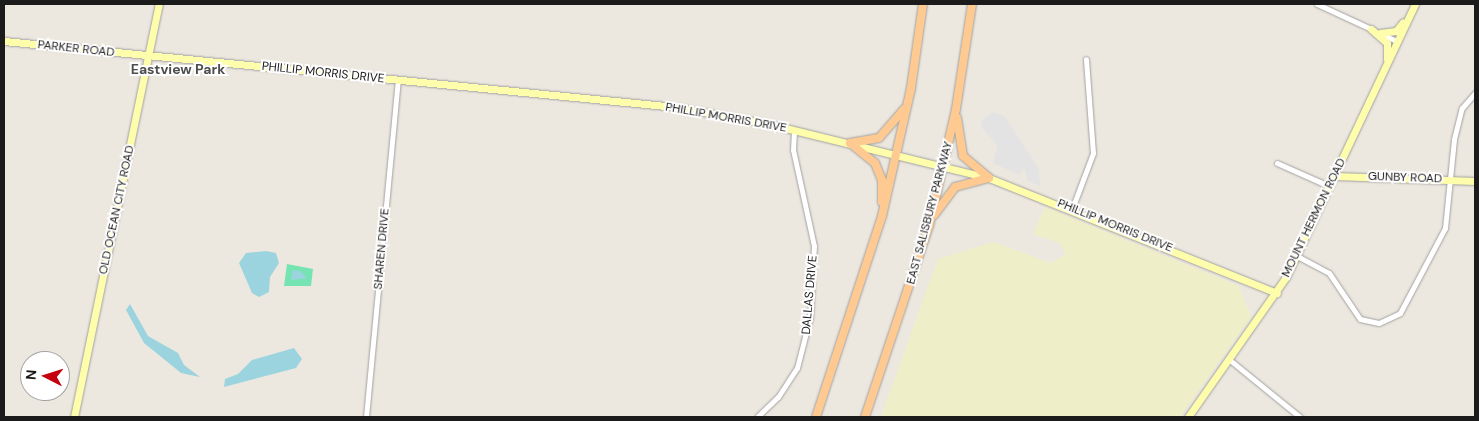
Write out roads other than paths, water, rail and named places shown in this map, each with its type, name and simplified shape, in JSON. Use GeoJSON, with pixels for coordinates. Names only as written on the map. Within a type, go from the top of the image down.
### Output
{"type":"FeatureCollection","features":[{"type":"Feature","properties":{"kind":"main road"},"geometry":{"type":"LineString","coordinates":[[816,417],[882,216],[898,153],[924,4]]}},
{"type":"Feature","properties":{"kind":"main road","name":"EAST SALISBURY PARKWAY"},"geometry":{"type":"LineString","coordinates":[[865,417],[929,226],[956,109],[972,4]]}},
{"type":"Feature","properties":{"kind":"main road"},"geometry":{"type":"LineString","coordinates":[[850,143],[872,140],[887,132],[908,102]]}},
{"type":"Feature","properties":{"kind":"main road"},"geometry":{"type":"LineString","coordinates":[[956,109],[963,156],[989,178]]}},
{"type":"Feature","properties":{"kind":"main road"},"geometry":{"type":"LineString","coordinates":[[850,143],[871,157],[879,172],[882,216]]}},
{"type":"Feature","properties":{"kind":"main road"},"geometry":{"type":"LineString","coordinates":[[929,226],[949,191],[968,180],[989,178]]}},
{"type":"Feature","properties":{"kind":"street","name":"OLD OCEAN CITY ROAD"},"geometry":{"type":"LineString","coordinates":[[74,417],[159,4]]}},
{"type":"Feature","properties":{"kind":"street"},"geometry":{"type":"LineString","coordinates":[[1318,4],[1397,41]]}},
{"type":"Feature","properties":{"kind":"street","name":"MOUNT HERMON ROAD"},"geometry":{"type":"LineString","coordinates":[[1188,417],[1231,361],[1278,293],[1415,4]]}},
{"type":"Feature","properties":{"kind":"street"},"geometry":{"type":"LineString","coordinates":[[1380,33],[1396,31],[1409,16]]}},
{"type":"Feature","properties":{"kind":"street"},"geometry":{"type":"LineString","coordinates":[[1371,30],[1387,43],[1387,64]]}},
{"type":"Feature","properties":{"kind":"street","name":"PARKER ROAD"},"geometry":{"type":"LineString","coordinates":[[4,41],[148,56]]}},
{"type":"Feature","properties":{"kind":"street","name":"PHILLIP MORRIS DRIVE"},"geometry":{"type":"LineString","coordinates":[[148,56],[676,108],[794,130],[898,153],[989,178],[1072,208],[1278,293]]}},
{"type":"Feature","properties":{"kind":"street"},"geometry":{"type":"LineString","coordinates":[[1072,208],[1093,152],[1086,59]]}},
{"type":"Feature","properties":{"kind":"street","name":"SHAREN DRIVE"},"geometry":{"type":"LineString","coordinates":[[366,417],[398,80]]}},
{"type":"Feature","properties":{"kind":"street"},"geometry":{"type":"LineString","coordinates":[[1297,256],[1329,273],[1360,319],[1379,323],[1391,320],[1403,308],[1442,238],[1458,120],[1475,93]]}},
{"type":"Feature","properties":{"kind":"street","name":"DALLAS DRIVE"},"geometry":{"type":"LineString","coordinates":[[757,417],[778,397],[797,368],[812,305],[814,246],[793,150],[794,130]]}},
{"type":"Feature","properties":{"kind":"street"},"geometry":{"type":"LineString","coordinates":[[1277,163],[1329,186]]}},
{"type":"Feature","properties":{"kind":"street","name":"GUNBY ROAD"},"geometry":{"type":"LineString","coordinates":[[1335,176],[1475,181]]}},
{"type":"Feature","properties":{"kind":"street"},"geometry":{"type":"LineString","coordinates":[[1231,361],[1300,417]]}},
{"type":"Feature","properties":{"kind":"water"},"geometry":{"type":"Polygon","coordinates":[[[266,251],[276,253],[279,263],[270,277],[269,292],[259,297],[252,293],[239,263],[246,253],[266,251]]]}},
{"type":"Feature","properties":{"kind":"water"},"geometry":{"type":"Polygon","coordinates":[[[293,270],[300,271],[307,278],[291,280],[293,270]]]}},
{"type":"Feature","properties":{"kind":"water"},"geometry":{"type":"Polygon","coordinates":[[[130,304],[148,336],[178,353],[184,365],[200,377],[181,373],[144,343],[126,310],[130,304]]]}},
{"type":"Feature","properties":{"kind":"water"},"geometry":{"type":"Polygon","coordinates":[[[294,348],[302,359],[296,368],[224,387],[225,379],[238,374],[252,360],[294,348]]]}},
{"type":"Feature","properties":{"kind":"district","name":"Eastview Park"},"geometry":{"type":"Point","coordinates":[178,69]}}]}
